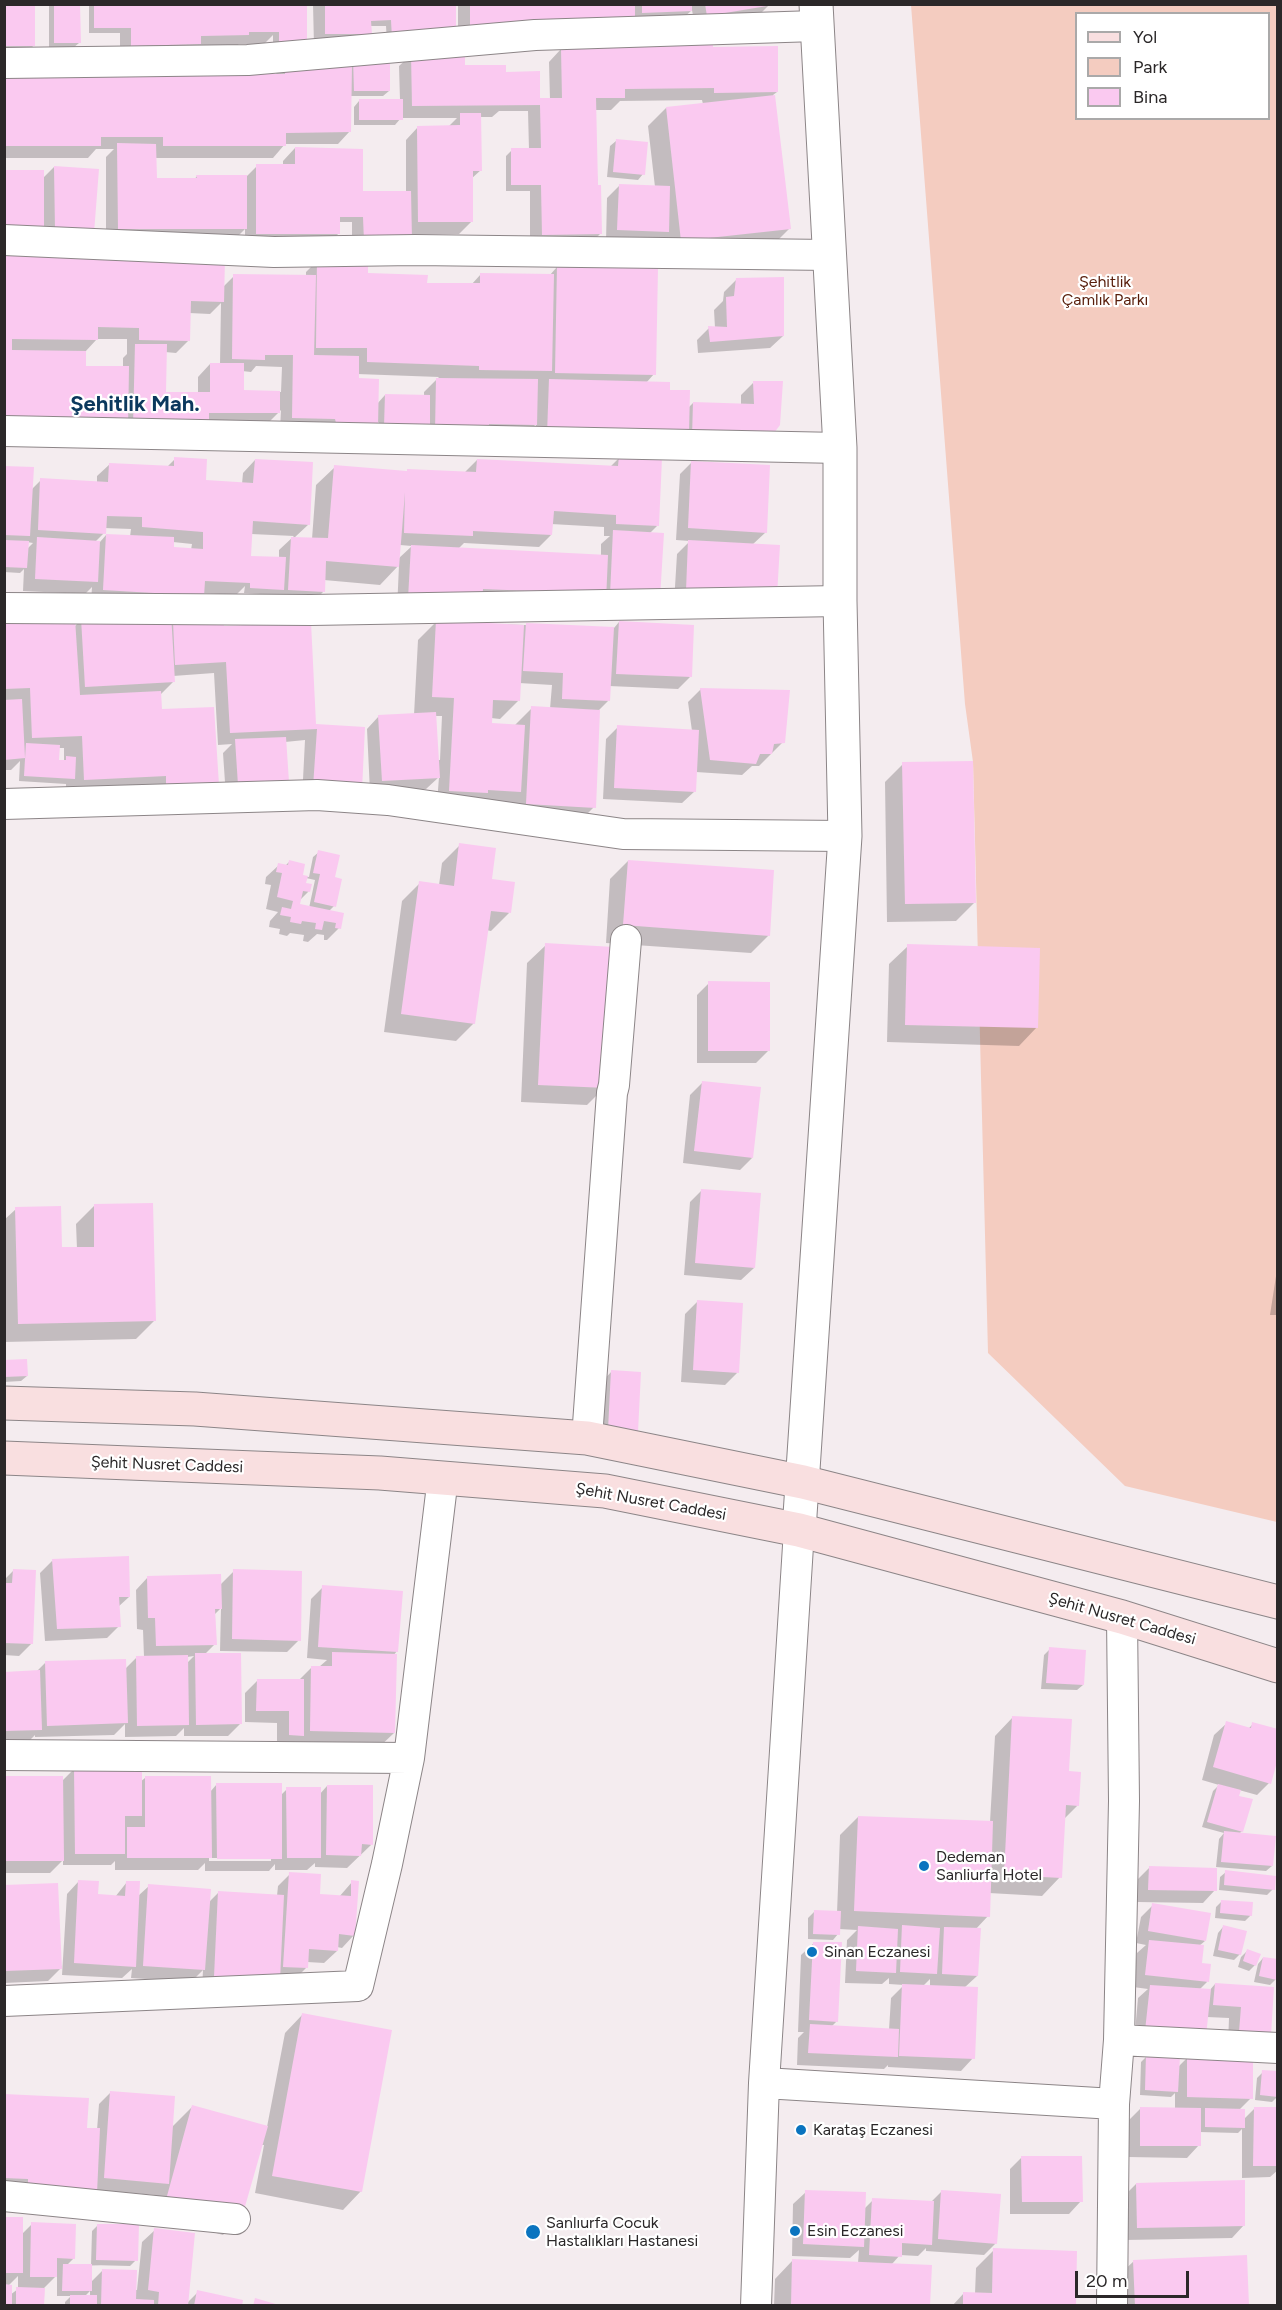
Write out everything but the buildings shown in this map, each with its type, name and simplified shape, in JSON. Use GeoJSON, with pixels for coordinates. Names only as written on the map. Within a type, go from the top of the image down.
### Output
{"type":"FeatureCollection","features":[{"type":"Feature","properties":{"kind":"main road"},"geometry":{"type":"LineString","coordinates":[[4,1402],[195,1409],[587,1438],[803,1482],[1278,1602]]}},
{"type":"Feature","properties":{"kind":"main road","name":"Şehit Nusret Caddesi"},"geometry":{"type":"LineString","coordinates":[[4,1458],[444,1477],[605,1491],[799,1530],[1122,1617],[1278,1666]]}},
{"type":"Feature","properties":{"kind":"street"},"geometry":{"type":"LineString","coordinates":[[4,63],[248,60],[535,35],[816,15],[840,448],[840,601],[845,836],[764,2083],[756,2306]]}},
{"type":"Feature","properties":{"kind":"street"},"geometry":{"type":"LineString","coordinates":[[4,240],[274,252],[415,250],[830,255]]}},
{"type":"Feature","properties":{"kind":"street"},"geometry":{"type":"LineString","coordinates":[[4,431],[840,448]]}},
{"type":"Feature","properties":{"kind":"street"},"geometry":{"type":"LineString","coordinates":[[4,608],[311,610],[840,601]]}},
{"type":"Feature","properties":{"kind":"street"},"geometry":{"type":"LineString","coordinates":[[4,804],[316,795],[388,800],[623,834],[845,836]]}},
{"type":"Feature","properties":{"kind":"street"},"geometry":{"type":"LineString","coordinates":[[587,1438],[612,1093],[626,940]]}},
{"type":"Feature","properties":{"kind":"street"},"geometry":{"type":"LineString","coordinates":[[4,2001],[358,1986],[409,1758],[444,1477]]}},
{"type":"Feature","properties":{"kind":"street"},"geometry":{"type":"LineString","coordinates":[[1112,2306],[1114,2104],[1119,2040],[1124,1801],[1122,1617]]}},
{"type":"Feature","properties":{"kind":"street"},"geometry":{"type":"LineString","coordinates":[[4,1755],[409,1758]]}},
{"type":"Feature","properties":{"kind":"street"},"geometry":{"type":"LineString","coordinates":[[1119,2040],[1278,2048]]}},
{"type":"Feature","properties":{"kind":"street"},"geometry":{"type":"LineString","coordinates":[[764,2083],[1114,2104]]}},
{"type":"Feature","properties":{"kind":"street"},"geometry":{"type":"LineString","coordinates":[[4,2196],[235,2219]]}},
{"type":"Feature","properties":{"kind":"green space","name":"Şehitlik Çamlık Parkı"},"geometry":{"type":"Polygon","coordinates":[[[911,5],[1277,5],[1277,1522],[1125,1486],[988,1353],[973,762],[965,704],[911,5]]]}},
{"type":"Feature","properties":{"kind":"place","name":"Dedeman Sanliurfa Hotel"},"geometry":{"type":"Point","coordinates":[924,1866]}},
{"type":"Feature","properties":{"kind":"place","name":"Sinan Eczanesi"},"geometry":{"type":"Point","coordinates":[812,1952]}},
{"type":"Feature","properties":{"kind":"place","name":"Karataş Eczanesi"},"geometry":{"type":"Point","coordinates":[801,2130]}},
{"type":"Feature","properties":{"kind":"place","name":"Esin Eczanesi"},"geometry":{"type":"Point","coordinates":[795,2231]}},
{"type":"Feature","properties":{"kind":"place","name":"Sanlıurfa Cocuk Hastalıkları Hastanesi"},"geometry":{"type":"Point","coordinates":[533,2232]}},
{"type":"Feature","properties":{"kind":"district","name":"Şehitlik Mah."},"geometry":{"type":"Point","coordinates":[135,405]}}]}
